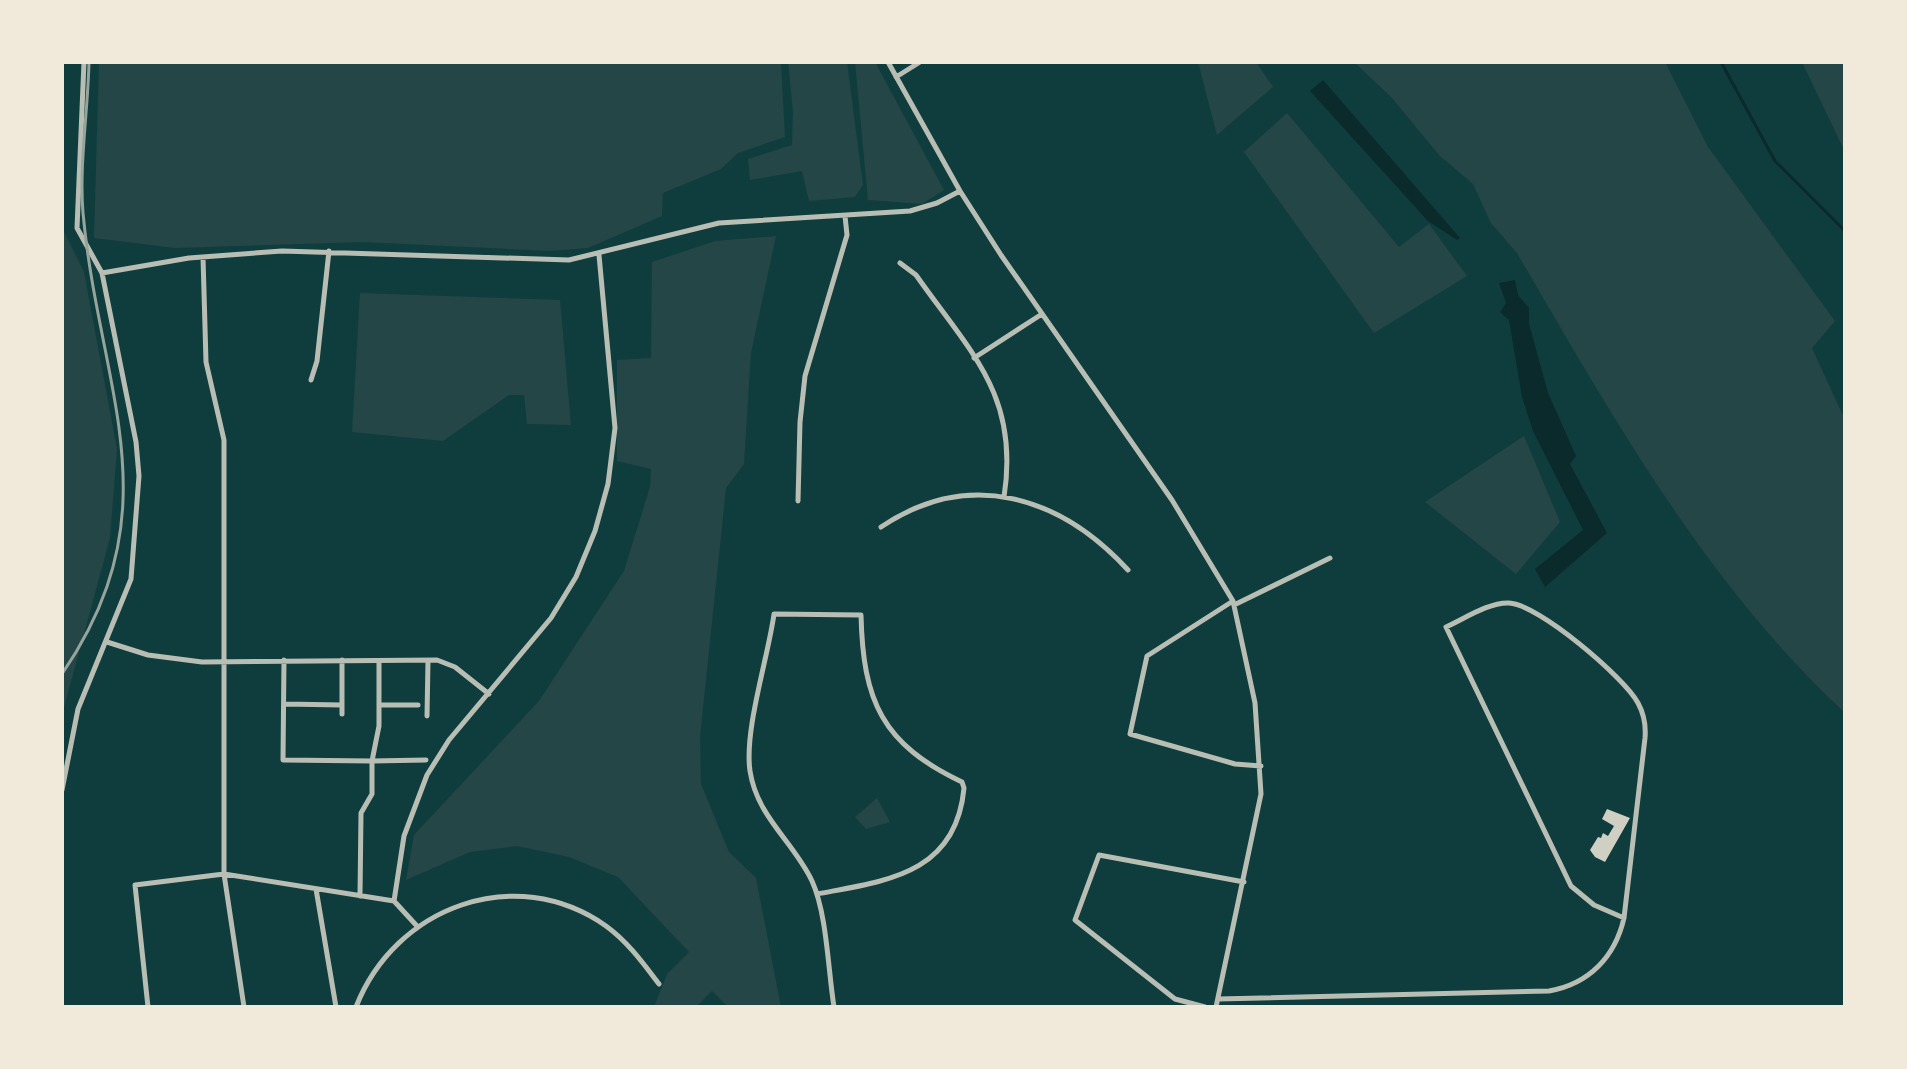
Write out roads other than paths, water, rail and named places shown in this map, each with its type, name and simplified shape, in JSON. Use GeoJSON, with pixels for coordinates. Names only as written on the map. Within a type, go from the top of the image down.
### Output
{"type":"FeatureCollection","features":[{"type":"Feature","properties":{"kind":"street"},"geometry":{"type":"LineString","coordinates":[[62,790],[78,709],[131,579],[139,476],[136,442],[102,273],[77,228],[84,62]]}},
{"type":"Feature","properties":{"kind":"street"},"geometry":{"type":"LineString","coordinates":[[888,62],[960,191],[1179,511],[1234,603],[1252,687],[1261,766],[1258,822],[1216,1007]]}},
{"type":"Feature","properties":{"kind":"street"},"geometry":{"type":"LineString","coordinates":[[896,77],[920,62]]}},
{"type":"Feature","properties":{"kind":"street"},"geometry":{"type":"LineString","coordinates":[[102,273],[203,257],[329,251],[553,260],[599,255],[649,238],[719,223],[910,211],[937,203],[960,191]]}},
{"type":"Feature","properties":{"kind":"street"},"geometry":{"type":"LineString","coordinates":[[798,501],[804,387],[847,235],[845,216]]}},
{"type":"Feature","properties":{"kind":"street"},"geometry":{"type":"LineString","coordinates":[[311,380],[317,361],[329,251]]}},
{"type":"Feature","properties":{"kind":"street"},"geometry":{"type":"LineString","coordinates":[[394,901],[404,836],[418,793],[449,740],[563,599],[587,553],[602,507],[615,428],[599,255]]}},
{"type":"Feature","properties":{"kind":"street"},"geometry":{"type":"LineString","coordinates":[[203,257],[205,351],[224,440],[224,874],[244,1007]]}},
{"type":"Feature","properties":{"kind":"street"},"geometry":{"type":"LineString","coordinates":[[900,263],[916,275],[997,396],[1008,431],[1004,497]]}},
{"type":"Feature","properties":{"kind":"street"},"geometry":{"type":"LineString","coordinates":[[974,358],[1042,314]]}},
{"type":"Feature","properties":{"kind":"street"},"geometry":{"type":"LineString","coordinates":[[881,527],[922,504],[963,496],[1004,497],[1071,521],[1104,545],[1128,570]]}},
{"type":"Feature","properties":{"kind":"street"},"geometry":{"type":"LineString","coordinates":[[1261,766],[1235,764],[1130,734],[1147,656],[1234,603],[1330,558]]}},
{"type":"Feature","properties":{"kind":"street"},"geometry":{"type":"LineString","coordinates":[[1218,999],[1563,988],[1595,971],[1612,949],[1624,918],[1645,738],[1639,704],[1622,681],[1529,608],[1498,604],[1446,627],[1571,886],[1594,905],[1624,918]]}},
{"type":"Feature","properties":{"kind":"street"},"geometry":{"type":"LineString","coordinates":[[817,894],[887,880],[920,867],[933,857],[952,831],[964,788],[962,782],[922,761],[905,747],[877,710],[863,668],[861,615],[774,614],[751,735],[750,767],[757,800],[806,870],[817,894],[834,1007]]}},
{"type":"Feature","properties":{"kind":"street"},"geometry":{"type":"LineString","coordinates":[[107,642],[148,655],[224,663],[274,664],[284,660],[428,661],[455,667],[489,694]]}},
{"type":"Feature","properties":{"kind":"street"},"geometry":{"type":"LineString","coordinates":[[284,660],[283,760],[426,760]]}},
{"type":"Feature","properties":{"kind":"street"},"geometry":{"type":"LineString","coordinates":[[342,660],[342,714]]}},
{"type":"Feature","properties":{"kind":"street"},"geometry":{"type":"LineString","coordinates":[[360,896],[361,813],[372,794],[379,661]]}},
{"type":"Feature","properties":{"kind":"street"},"geometry":{"type":"LineString","coordinates":[[427,716],[428,661]]}},
{"type":"Feature","properties":{"kind":"street"},"geometry":{"type":"LineString","coordinates":[[284,704],[342,705]]}},
{"type":"Feature","properties":{"kind":"street"},"geometry":{"type":"LineString","coordinates":[[379,705],[418,705]]}},
{"type":"Feature","properties":{"kind":"street"},"geometry":{"type":"LineString","coordinates":[[1205,1007],[1175,999],[1075,920],[1099,855],[1245,882]]}},
{"type":"Feature","properties":{"kind":"street"},"geometry":{"type":"LineString","coordinates":[[148,1007],[135,885],[224,874],[394,901],[416,925]]}},
{"type":"Feature","properties":{"kind":"street"},"geometry":{"type":"LineString","coordinates":[[316,889],[336,1007]]}},
{"type":"Feature","properties":{"kind":"street"},"geometry":{"type":"LineString","coordinates":[[356,1007],[382,959],[416,925],[452,906],[486,897],[547,900],[583,913],[619,936],[659,984]]}},
{"type":"Feature","properties":{"kind":"waterway"},"geometry":{"type":"LineString","coordinates":[[1721,62],[1775,161],[1845,231]]}},
{"type":"Feature","properties":{"kind":"railway"},"geometry":{"type":"LineString","coordinates":[[62,674],[96,614],[116,556],[123,501],[121,447],[83,213],[82,176],[89,62]]}}]}
